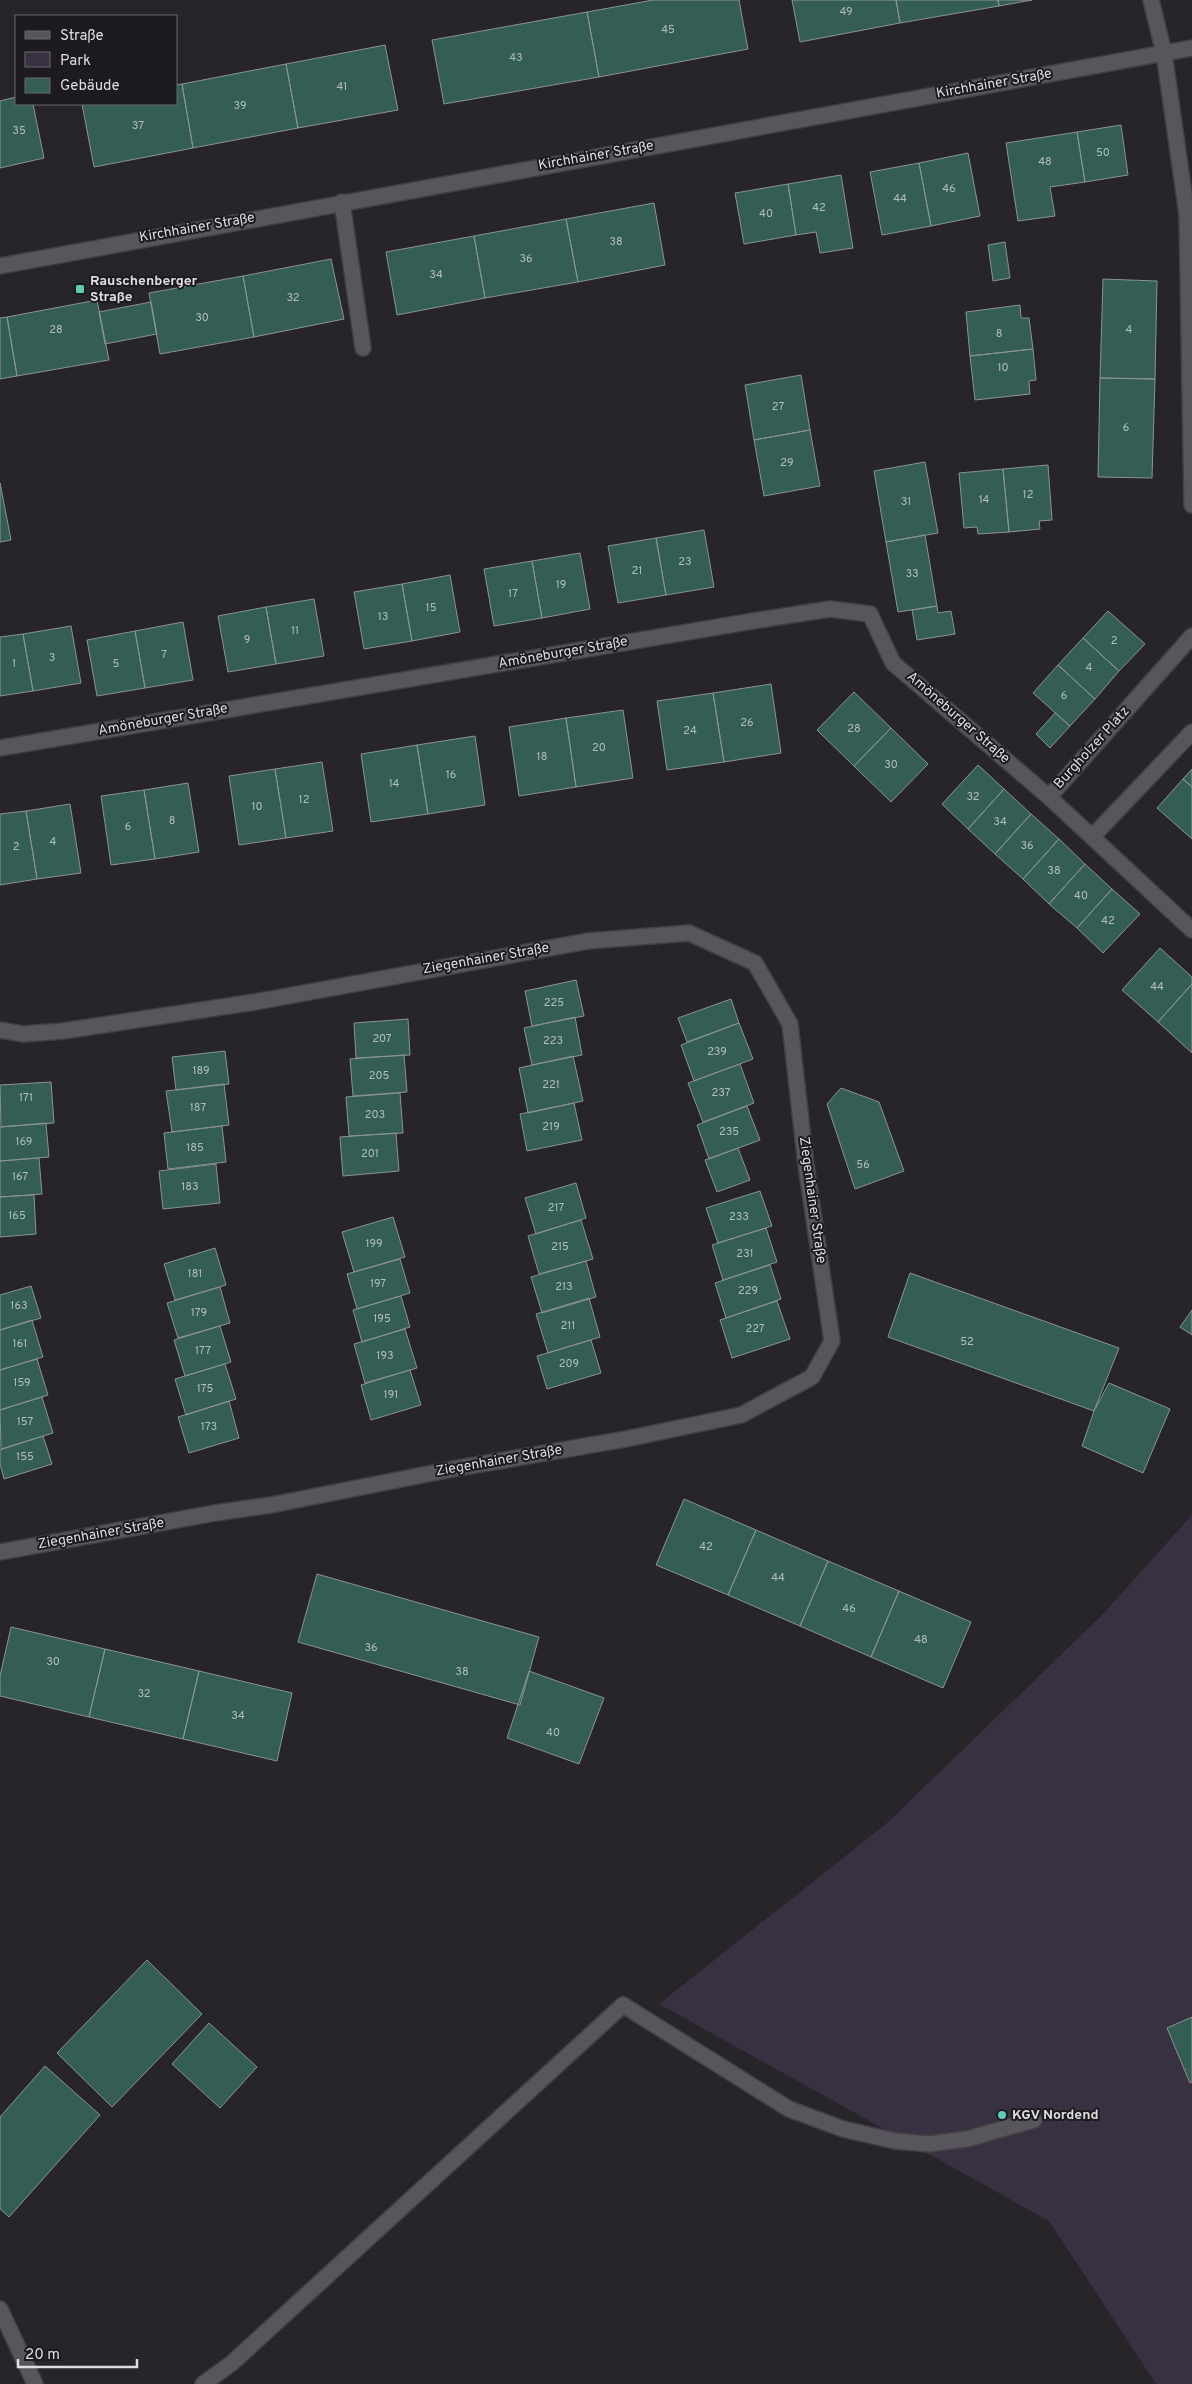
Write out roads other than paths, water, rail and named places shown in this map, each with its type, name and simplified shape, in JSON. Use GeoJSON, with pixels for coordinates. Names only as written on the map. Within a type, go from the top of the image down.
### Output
{"type":"FeatureCollection","features":[{"type":"Feature","properties":{"kind":"street"},"geometry":{"type":"LineString","coordinates":[[1151,0],[1164,53],[1187,215],[1192,505]]}},
{"type":"Feature","properties":{"kind":"street","name":"Kirchhainer Straße"},"geometry":{"type":"LineString","coordinates":[[0,266],[1192,48]]}},
{"type":"Feature","properties":{"kind":"street"},"geometry":{"type":"LineString","coordinates":[[342,202],[363,348]]}},
{"type":"Feature","properties":{"kind":"street","name":"Amöneburger Straße"},"geometry":{"type":"LineString","coordinates":[[0,748],[830,609],[870,614],[894,663],[1049,797]]}},
{"type":"Feature","properties":{"kind":"street","name":"Burgholzer Platz"},"geometry":{"type":"LineString","coordinates":[[1092,837],[1049,797],[1192,636]]}},
{"type":"Feature","properties":{"kind":"street"},"geometry":{"type":"LineString","coordinates":[[1192,732],[1092,837],[1192,930]]}},
{"type":"Feature","properties":{"kind":"street","name":"Ziegenhainer Straße"},"geometry":{"type":"LineString","coordinates":[[0,1030],[23,1034],[63,1031],[255,1002],[588,941],[689,933],[755,963],[790,1024],[806,1165],[832,1341],[812,1377],[741,1414],[626,1439],[458,1468],[271,1505],[215,1513],[0,1552]]}},
{"type":"Feature","properties":{"kind":"street"},"geometry":{"type":"LineString","coordinates":[[203,2384],[232,2363],[623,2005],[789,2109],[843,2129],[895,2141],[930,2144],[967,2140],[1034,2120]]}},
{"type":"Feature","properties":{"kind":"street"},"geometry":{"type":"LineString","coordinates":[[0,2309],[35,2384]]}},
{"type":"Feature","properties":{"kind":"place","name":"Rauschenberger Straße"},"geometry":{"type":"Point","coordinates":[80,289]}},
{"type":"Feature","properties":{"kind":"place","name":"KGV Nordend"},"geometry":{"type":"Point","coordinates":[1002,2115]}}]}
